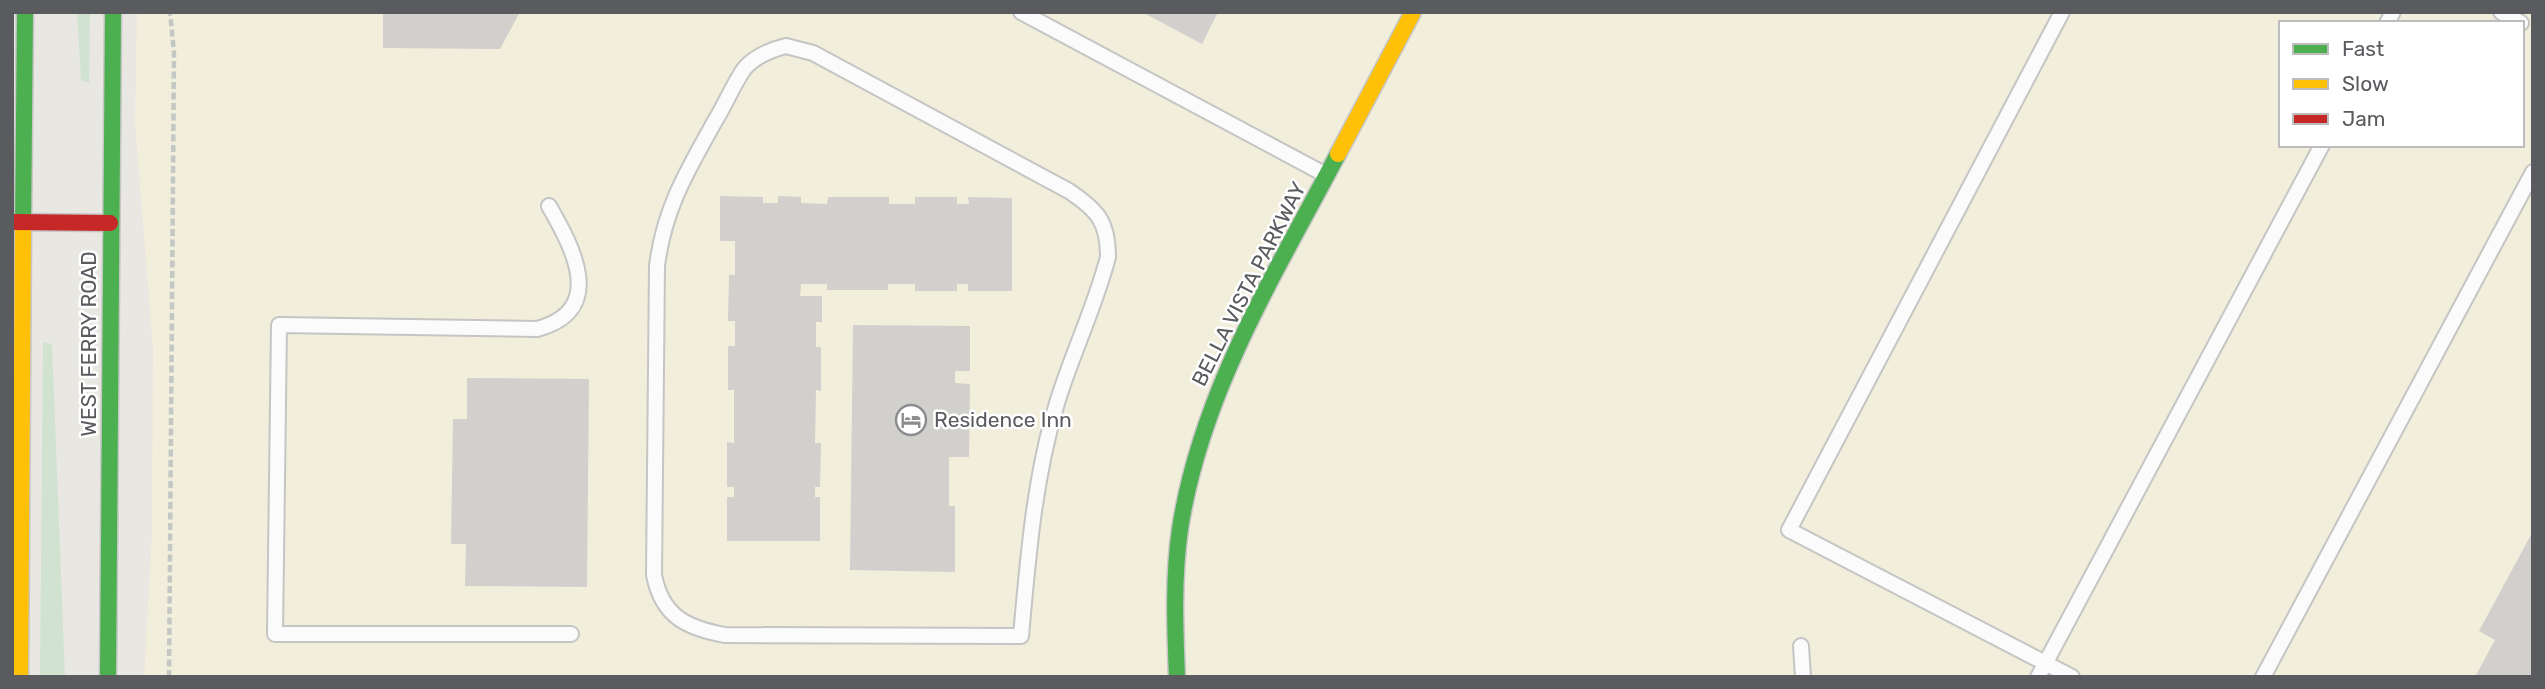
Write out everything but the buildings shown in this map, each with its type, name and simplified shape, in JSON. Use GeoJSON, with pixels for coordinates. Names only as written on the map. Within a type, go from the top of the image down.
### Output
{"type":"FeatureCollection","features":[{"type":"Feature","properties":{"kind":"main road"},"geometry":{"type":"LineString","coordinates":[[20,677],[18,223],[25,12]]}},
{"type":"Feature","properties":{"kind":"main road","name":"WEST FERRY ROAD"},"geometry":{"type":"LineString","coordinates":[[108,677],[113,12]]}},
{"type":"Feature","properties":{"kind":"main road","name":"BELLA VISTA PARKWAY"},"geometry":{"type":"LineString","coordinates":[[1177,677],[1174,597],[1180,531],[1187,488],[1205,423],[1243,334],[1413,12]]}},
{"type":"Feature","properties":{"kind":"main road"},"geometry":{"type":"LineString","coordinates":[[18,223],[110,223]]}},
{"type":"Feature","properties":{"kind":"lane"},"geometry":{"type":"LineString","coordinates":[[1021,12],[1327,176]]}},
{"type":"Feature","properties":{"kind":"lane"},"geometry":{"type":"LineString","coordinates":[[2062,12],[1789,530],[2041,670],[2071,677]]}},
{"type":"Feature","properties":{"kind":"lane"},"geometry":{"type":"LineString","coordinates":[[2501,12],[2518,21]]}},
{"type":"Feature","properties":{"kind":"lane"},"geometry":{"type":"LineString","coordinates":[[786,46],[813,53],[1069,191],[1086,202],[1101,218],[1108,237],[1108,257],[1056,406],[1043,458],[1029,537],[1021,636],[725,635],[686,624],[664,604],[657,589],[654,575],[657,266],[661,239],[680,183],[745,69],[758,56],[770,50],[786,46]]}},
{"type":"Feature","properties":{"kind":"lane"},"geometry":{"type":"LineString","coordinates":[[2041,670],[2321,147]]}},
{"type":"Feature","properties":{"kind":"lane"},"geometry":{"type":"LineString","coordinates":[[2263,677],[2533,172]]}},
{"type":"Feature","properties":{"kind":"lane"},"geometry":{"type":"LineString","coordinates":[[549,206],[575,254],[580,280],[570,311],[550,326],[537,329],[279,326],[275,634],[571,634]]}},
{"type":"Feature","properties":{"kind":"lane"},"geometry":{"type":"LineString","coordinates":[[1801,646],[1803,677]]}},
{"type":"Feature","properties":{"kind":"path"},"geometry":{"type":"LineString","coordinates":[[169,677],[174,53],[170,12]]}},
{"type":"Feature","properties":{"kind":"shaded area"},"geometry":{"type":"Polygon","coordinates":[[[137,12],[2533,12],[2533,677],[144,677],[152,534],[153,349],[135,122],[137,12]]]}},
{"type":"Feature","properties":{"kind":"green space"},"geometry":{"type":"Polygon","coordinates":[[[77,12],[90,12],[89,83],[81,80],[77,12]]]}},
{"type":"Feature","properties":{"kind":"green space"},"geometry":{"type":"Polygon","coordinates":[[[43,342],[52,344],[65,677],[40,677],[43,342]]]}},
{"type":"Feature","properties":{"kind":"traffic: fast"},"geometry":{"type":"LineString","coordinates":[[23,228],[25,12]]}},
{"type":"Feature","properties":{"kind":"traffic: fast"},"geometry":{"type":"LineString","coordinates":[[108,677],[113,12]]}},
{"type":"Feature","properties":{"kind":"traffic: fast"},"geometry":{"type":"LineString","coordinates":[[1177,677],[1175,603],[1180,529],[1190,478],[1205,429],[1243,335],[1338,154]]}},
{"type":"Feature","properties":{"kind":"traffic: slow"},"geometry":{"type":"LineString","coordinates":[[1338,154],[1413,12]]}},
{"type":"Feature","properties":{"kind":"traffic: slow"},"geometry":{"type":"LineString","coordinates":[[20,677],[23,228]]}},
{"type":"Feature","properties":{"kind":"traffic: jam"},"geometry":{"type":"LineString","coordinates":[[12,222],[110,223]]}},
{"type":"Feature","properties":{"kind":"place","name":"Residence Inn"},"geometry":{"type":"Point","coordinates":[911,420]}}]}
